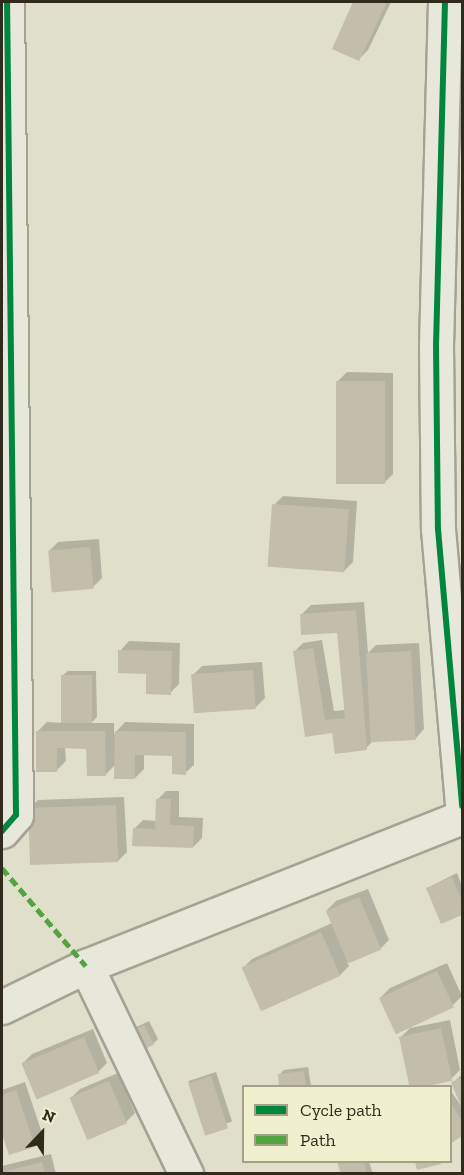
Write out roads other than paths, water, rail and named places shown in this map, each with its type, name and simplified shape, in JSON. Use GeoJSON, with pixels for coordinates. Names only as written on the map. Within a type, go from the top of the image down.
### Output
{"type":"FeatureCollection","features":[{"type":"Feature","properties":{"kind":"street"},"geometry":{"type":"LineString","coordinates":[[2,831],[16,815],[7,2]]}},
{"type":"Feature","properties":{"kind":"street"},"geometry":{"type":"LineString","coordinates":[[445,2],[436,345],[438,529],[462,806]]}},
{"type":"Feature","properties":{"kind":"street"},"geometry":{"type":"LineString","coordinates":[[2,1007],[86,966],[462,817]]}},
{"type":"Feature","properties":{"kind":"street"},"geometry":{"type":"LineString","coordinates":[[86,966],[186,1173]]}}]}
